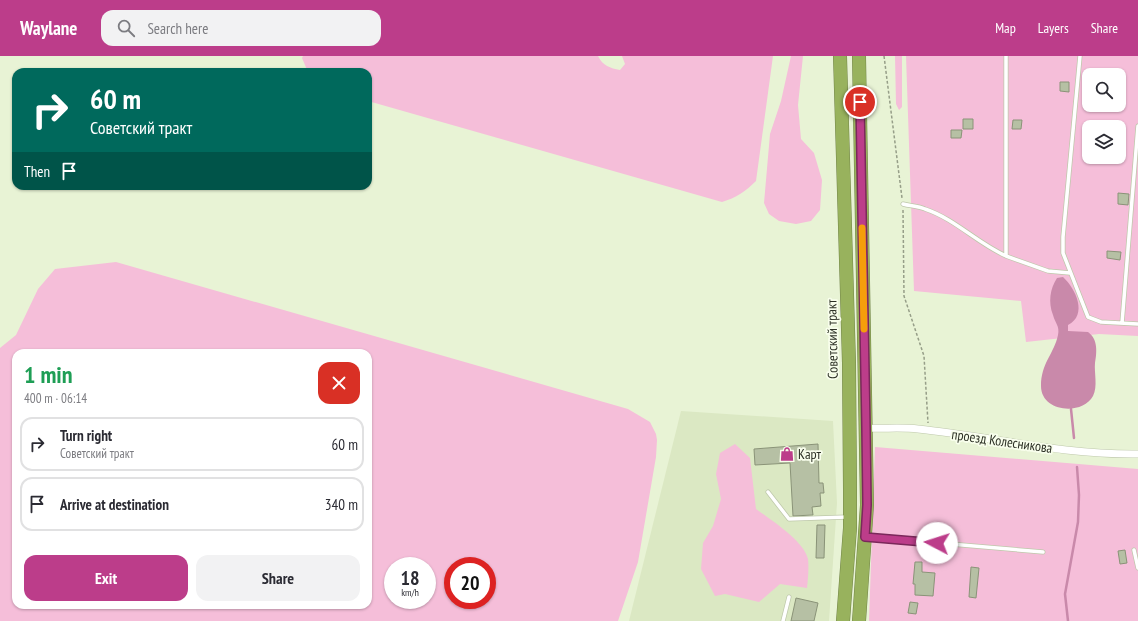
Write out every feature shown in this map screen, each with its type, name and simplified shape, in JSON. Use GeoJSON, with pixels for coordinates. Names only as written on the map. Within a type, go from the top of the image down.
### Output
{"type":"FeatureCollection","features":[{"type":"Feature","properties":{"kind":"highway","name":"Советский тракт"},"geometry":{"type":"LineString","coordinates":[[840,56],[850,517],[843,621]]}},
{"type":"Feature","properties":{"kind":"highway"},"geometry":{"type":"LineString","coordinates":[[859,56],[867,505],[860,621]]}},
{"type":"Feature","properties":{"kind":"highway"},"geometry":{"type":"LineString","coordinates":[[849,428],[866,428]]}},
{"type":"Feature","properties":{"kind":"street","name":"проезд Колесникова"},"geometry":{"type":"LineString","coordinates":[[866,428],[928,431],[1108,455],[1138,454]]}},
{"type":"Feature","properties":{"kind":"lane"},"geometry":{"type":"LineString","coordinates":[[1006,56],[1006,256]]}},
{"type":"Feature","properties":{"kind":"lane"},"geometry":{"type":"LineString","coordinates":[[1080,56],[1063,237],[1063,254],[1088,317],[1094,321],[1138,324]]}},
{"type":"Feature","properties":{"kind":"lane"},"geometry":{"type":"LineString","coordinates":[[1122,323],[1138,126]]}},
{"type":"Feature","properties":{"kind":"lane"},"geometry":{"type":"LineString","coordinates":[[903,204],[925,209],[950,221],[988,248],[1006,256],[1048,271],[1070,272]]}},
{"type":"Feature","properties":{"kind":"lane"},"geometry":{"type":"LineString","coordinates":[[768,492],[790,519],[850,517]]}},
{"type":"Feature","properties":{"kind":"lane"},"geometry":{"type":"LineString","coordinates":[[865,537],[1043,552]]}},
{"type":"Feature","properties":{"kind":"lane"},"geometry":{"type":"LineString","coordinates":[[1134,550],[1138,568]]}},
{"type":"Feature","properties":{"kind":"lane"},"geometry":{"type":"LineString","coordinates":[[783,621],[789,597]]}},
{"type":"Feature","properties":{"kind":"path"},"geometry":{"type":"LineString","coordinates":[[884,56],[903,204],[904,296],[924,356],[928,431]]}},
{"type":"Feature","properties":{"kind":"shaded area"},"geometry":{"type":"Polygon","coordinates":[[[303,56],[598,56],[607,66],[620,70],[625,64],[622,56],[773,56],[756,181],[740,194],[722,202],[372,102],[372,68],[306,68],[302,58],[303,56]]]}},
{"type":"Feature","properties":{"kind":"shaded area"},"geometry":{"type":"Polygon","coordinates":[[[791,56],[803,56],[798,105],[801,139],[814,153],[822,180],[820,210],[811,221],[796,224],[779,221],[769,214],[764,203],[770,134],[781,101],[791,56]]]}},
{"type":"Feature","properties":{"kind":"shaded area"},"geometry":{"type":"Polygon","coordinates":[[[895,56],[902,56],[902,107],[899,110],[896,104],[895,56]]]}},
{"type":"Feature","properties":{"kind":"shaded area"},"geometry":{"type":"Polygon","coordinates":[[[906,56],[1138,56],[1138,336],[1099,334],[1026,342],[1021,301],[914,291],[906,56]]]}},
{"type":"Feature","properties":{"kind":"shaded area"},"geometry":{"type":"Polygon","coordinates":[[[116,262],[628,409],[650,422],[656,434],[657,440],[656,457],[638,562],[618,621],[0,621],[0,348],[16,335],[38,289],[55,269],[116,262]]]}},
{"type":"Feature","properties":{"kind":"shaded area"},"geometry":{"type":"Polygon","coordinates":[[[1063,277],[1076,295],[1079,309],[1074,321],[1068,325],[1068,331],[1088,332],[1094,338],[1096,350],[1096,380],[1093,396],[1088,402],[1080,407],[1072,408],[1055,406],[1043,395],[1041,386],[1043,371],[1054,348],[1058,332],[1058,327],[1051,310],[1051,291],[1057,278],[1063,277]]]}},
{"type":"Feature","properties":{"kind":"shaded area"},"geometry":{"type":"Polygon","coordinates":[[[681,411],[833,421],[837,503],[829,621],[629,621],[681,411]]]}},
{"type":"Feature","properties":{"kind":"shaded area"},"geometry":{"type":"Polygon","coordinates":[[[735,444],[750,458],[756,509],[794,538],[805,552],[808,559],[807,588],[780,584],[759,602],[725,594],[715,596],[701,569],[703,543],[713,526],[721,499],[716,474],[720,453],[735,444]]]}},
{"type":"Feature","properties":{"kind":"shaded area"},"geometry":{"type":"Polygon","coordinates":[[[875,447],[1138,469],[1138,621],[869,621],[875,447]]]}},
{"type":"Feature","properties":{"kind":"building"},"geometry":{"type":"Polygon","coordinates":[[[1060,82],[1069,82],[1069,92],[1060,91],[1060,82]]]}},
{"type":"Feature","properties":{"kind":"building"},"geometry":{"type":"Polygon","coordinates":[[[963,119],[973,119],[973,129],[963,129],[963,119]]]}},
{"type":"Feature","properties":{"kind":"building"},"geometry":{"type":"Polygon","coordinates":[[[1013,120],[1022,120],[1021,129],[1012,129],[1013,120]]]}},
{"type":"Feature","properties":{"kind":"building"},"geometry":{"type":"Polygon","coordinates":[[[951,130],[962,130],[961,138],[951,138],[951,130]]]}},
{"type":"Feature","properties":{"kind":"building"},"geometry":{"type":"Polygon","coordinates":[[[1118,193],[1129,194],[1128,205],[1118,204],[1118,193]]]}},
{"type":"Feature","properties":{"kind":"building"},"geometry":{"type":"Polygon","coordinates":[[[1107,251],[1121,252],[1120,260],[1107,258],[1107,251]]]}},
{"type":"Feature","properties":{"kind":"building"},"geometry":{"type":"Polygon","coordinates":[[[818,444],[819,483],[823,483],[824,493],[820,493],[821,506],[812,507],[813,515],[793,516],[790,463],[755,465],[754,449],[818,444]]]}},
{"type":"Feature","properties":{"kind":"building"},"geometry":{"type":"Polygon","coordinates":[[[817,525],[825,525],[824,558],[816,558],[817,525]]]}},
{"type":"Feature","properties":{"kind":"building"},"geometry":{"type":"Polygon","coordinates":[[[1125,550],[1127,563],[1120,564],[1118,551],[1125,550]]]}},
{"type":"Feature","properties":{"kind":"building"},"geometry":{"type":"Polygon","coordinates":[[[915,562],[922,562],[922,572],[935,573],[933,596],[915,595],[915,584],[913,584],[915,562]]]}},
{"type":"Feature","properties":{"kind":"building"},"geometry":{"type":"Polygon","coordinates":[[[971,567],[979,568],[976,598],[969,597],[971,567]]]}},
{"type":"Feature","properties":{"kind":"building"},"geometry":{"type":"Polygon","coordinates":[[[796,598],[818,603],[814,621],[791,621],[796,598]]]}},
{"type":"Feature","properties":{"kind":"building"},"geometry":{"type":"Polygon","coordinates":[[[910,602],[918,603],[916,614],[908,613],[910,602]]]}},
{"type":"Feature","properties":{"kind":"waterway"},"geometry":{"type":"LineString","coordinates":[[1071,409],[1074,438]]}},
{"type":"Feature","properties":{"kind":"waterway"},"geometry":{"type":"LineString","coordinates":[[1068,621],[1065,594],[1078,522],[1079,495],[1077,467]]}},
{"type":"Feature","properties":{"kind":"slow traffic"},"geometry":{"type":"LineString","coordinates":[[862,228],[864,329]]}},
{"type":"Feature","properties":{"kind":"place","name":"Карт"},"geometry":{"type":"Point","coordinates":[787,454]}},
{"type":"Feature","properties":{"kind":"route"},"geometry":{"type":"LineString","coordinates":[[860,102],[867,505],[865,537],[937,543]]}}]}
